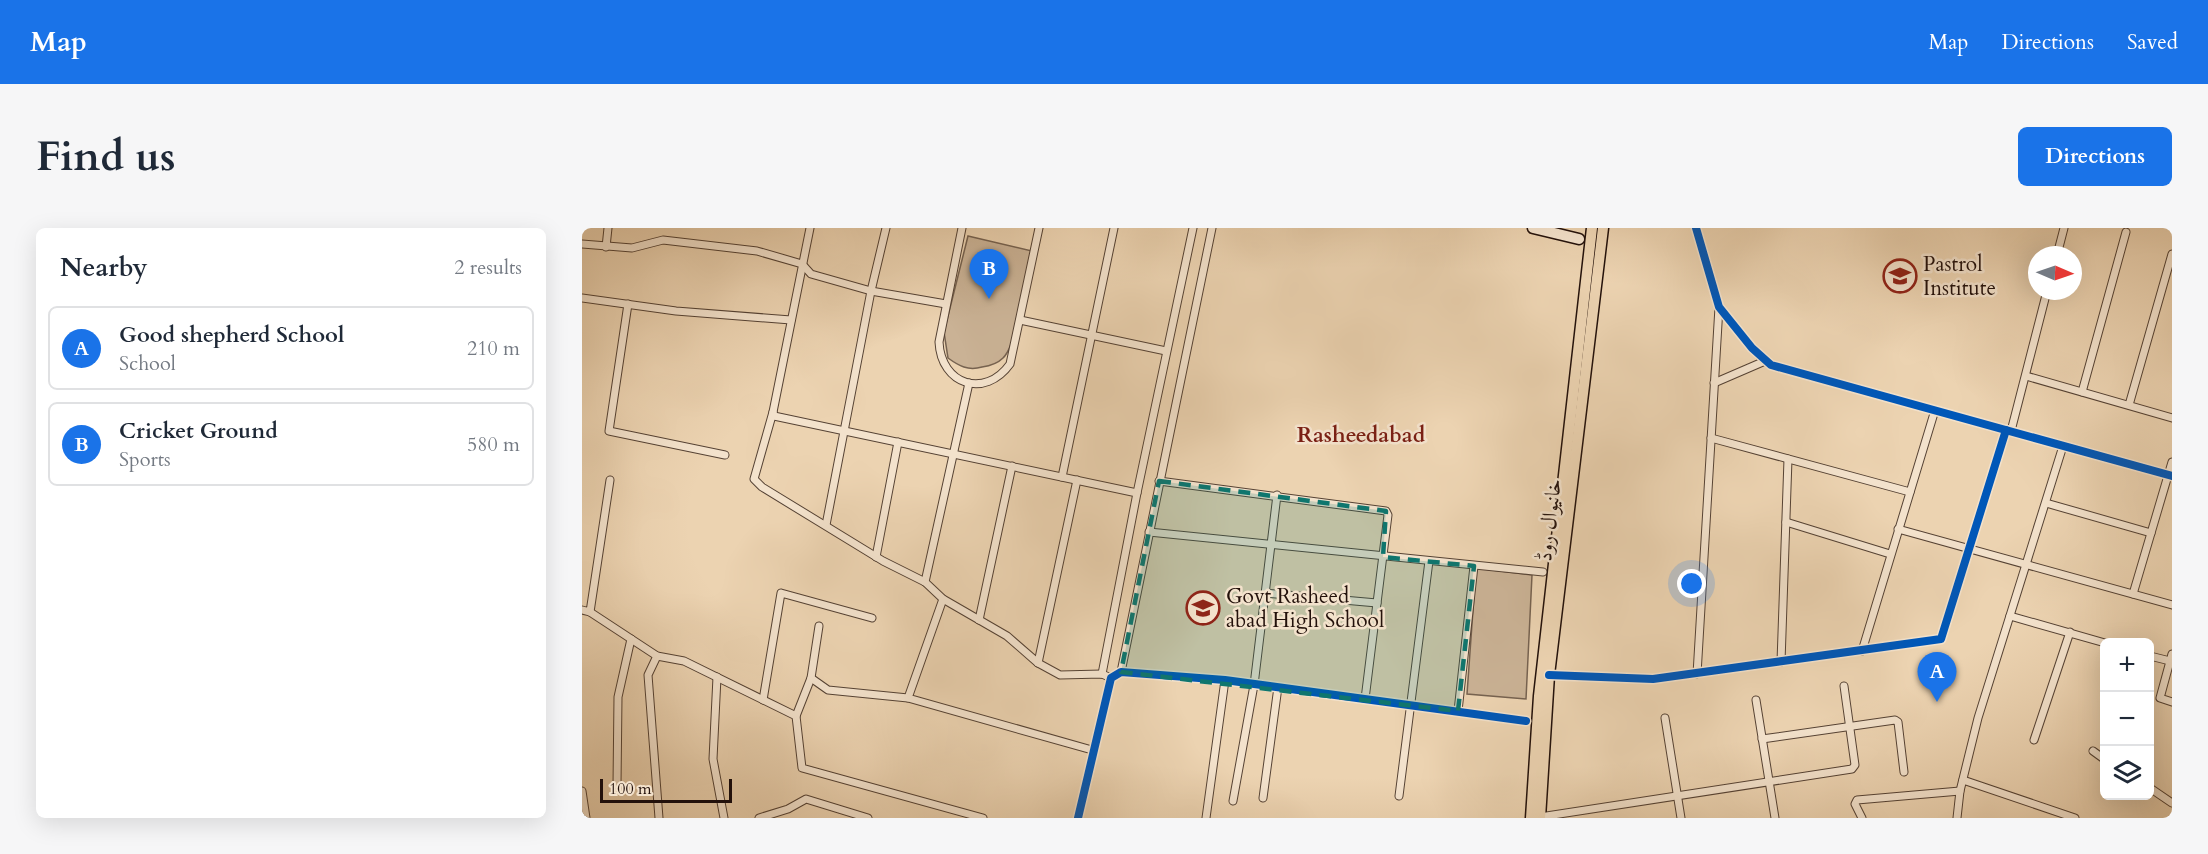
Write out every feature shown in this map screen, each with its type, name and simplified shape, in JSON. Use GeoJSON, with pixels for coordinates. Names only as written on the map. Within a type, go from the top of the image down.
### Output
{"type":"FeatureCollection","features":[{"type":"Feature","properties":{"kind":"main road"},"geometry":{"type":"LineString","coordinates":[[1533,228],[1579,238]]}},
{"type":"Feature","properties":{"kind":"main road","name":"خانیوال روڈ"},"geometry":{"type":"LineString","coordinates":[[1537,818],[1539,696],[1592,228]]}},
{"type":"Feature","properties":{"kind":"main road","name":"خانیوال روڈ"},"geometry":{"type":"LineString","coordinates":[[1537,818],[1549,675],[1603,228]]}},
{"type":"Feature","properties":{"kind":"street"},"geometry":{"type":"LineString","coordinates":[[606,247],[608,228]]}},
{"type":"Feature","properties":{"kind":"street"},"geometry":{"type":"LineString","coordinates":[[810,228],[773,412],[754,479],[762,487],[876,557],[925,582],[943,599],[1007,636],[1038,663],[1060,675],[1102,674],[1111,678]]}},
{"type":"Feature","properties":{"kind":"street"},"geometry":{"type":"LineString","coordinates":[[826,525],[871,291],[886,228]]}},
{"type":"Feature","properties":{"kind":"street"},"geometry":{"type":"LineString","coordinates":[[962,228],[946,304],[940,354],[952,375],[969,383],[991,381],[1004,373],[1014,352],[1039,228]]}},
{"type":"Feature","properties":{"kind":"street"},"geometry":{"type":"LineString","coordinates":[[1062,477],[1114,228]]}},
{"type":"Feature","properties":{"kind":"street"},"geometry":{"type":"LineString","coordinates":[[1102,674],[1137,493],[1193,228]]}},
{"type":"Feature","properties":{"kind":"street"},"geometry":{"type":"LineString","coordinates":[[1121,672],[1212,228]]}},
{"type":"Feature","properties":{"kind":"street"},"geometry":{"type":"LineString","coordinates":[[1696,228],[1719,307],[1697,674]]}},
{"type":"Feature","properties":{"kind":"street"},"geometry":{"type":"LineString","coordinates":[[2059,246],[2064,228]]}},
{"type":"Feature","properties":{"kind":"street"},"geometry":{"type":"LineString","coordinates":[[2082,392],[2126,232]]}},
{"type":"Feature","properties":{"kind":"street"},"geometry":{"type":"LineString","coordinates":[[582,244],[632,248],[663,240],[757,251],[802,264],[811,274],[871,291],[946,304]]}},
{"type":"Feature","properties":{"kind":"street"},"geometry":{"type":"LineString","coordinates":[[2129,405],[2172,254]]}},
{"type":"Feature","properties":{"kind":"street"},"geometry":{"type":"LineString","coordinates":[[582,298],[791,320]]}},
{"type":"Feature","properties":{"kind":"street"},"geometry":{"type":"LineString","coordinates":[[1549,675],[1653,680],[1941,639],[2026,376],[2046,300]]}},
{"type":"Feature","properties":{"kind":"street"},"geometry":{"type":"LineString","coordinates":[[628,304],[609,431],[725,455]]}},
{"type":"Feature","properties":{"kind":"street"},"geometry":{"type":"LineString","coordinates":[[1719,307],[1771,365],[2170,476]]}},
{"type":"Feature","properties":{"kind":"street"},"geometry":{"type":"LineString","coordinates":[[1020,320],[1166,351]]}},
{"type":"Feature","properties":{"kind":"street"},"geometry":{"type":"LineString","coordinates":[[1714,383],[1765,361]]}},
{"type":"Feature","properties":{"kind":"street"},"geometry":{"type":"LineString","coordinates":[[2026,376],[2172,418]]}},
{"type":"Feature","properties":{"kind":"street"},"geometry":{"type":"LineString","coordinates":[[925,582],[969,383]]}},
{"type":"Feature","properties":{"kind":"street"},"geometry":{"type":"LineString","coordinates":[[1862,651],[1935,411]]}},
{"type":"Feature","properties":{"kind":"street"},"geometry":{"type":"LineString","coordinates":[[773,412],[774,416],[1137,493]]}},
{"type":"Feature","properties":{"kind":"street"},"geometry":{"type":"LineString","coordinates":[[1711,438],[1910,492]]}},
{"type":"Feature","properties":{"kind":"street"},"geometry":{"type":"LineString","coordinates":[[876,557],[898,442]]}},
{"type":"Feature","properties":{"kind":"street"},"geometry":{"type":"LineString","coordinates":[[1957,818],[1960,791],[1978,718],[2063,446]]}},
{"type":"Feature","properties":{"kind":"street"},"geometry":{"type":"LineString","coordinates":[[1781,662],[1788,459]]}},
{"type":"Feature","properties":{"kind":"street"},"geometry":{"type":"LineString","coordinates":[[2133,594],[2170,476],[2172,462]]}},
{"type":"Feature","properties":{"kind":"street"},"geometry":{"type":"LineString","coordinates":[[979,620],[1012,466]]}},
{"type":"Feature","properties":{"kind":"street"},"geometry":{"type":"LineString","coordinates":[[610,480],[586,611],[657,656],[684,661],[796,716]]}},
{"type":"Feature","properties":{"kind":"street"},"geometry":{"type":"LineString","coordinates":[[1038,663],[1077,480]]}},
{"type":"Feature","properties":{"kind":"street"},"geometry":{"type":"LineString","coordinates":[[1160,481],[1386,511],[1388,515],[1365,699]]}},
{"type":"Feature","properties":{"kind":"street"},"geometry":{"type":"LineString","coordinates":[[1233,801],[1254,685],[1277,495]]}},
{"type":"Feature","properties":{"kind":"street"},"geometry":{"type":"LineString","coordinates":[[2046,503],[2151,533]]}},
{"type":"Feature","properties":{"kind":"street"},"geometry":{"type":"LineString","coordinates":[[1786,522],[1890,554]]}},
{"type":"Feature","properties":{"kind":"street"},"geometry":{"type":"LineString","coordinates":[[1898,529],[2172,605]]}},
{"type":"Feature","properties":{"kind":"street"},"geometry":{"type":"LineString","coordinates":[[1149,532],[1543,572]]}},
{"type":"Feature","properties":{"kind":"street"},"geometry":{"type":"LineString","coordinates":[[1399,796],[1430,561]]}},
{"type":"Feature","properties":{"kind":"street"},"geometry":{"type":"LineString","coordinates":[[1458,711],[1474,566]]}},
{"type":"Feature","properties":{"kind":"street"},"geometry":{"type":"LineString","coordinates":[[763,699],[781,593],[872,618]]}},
{"type":"Feature","properties":{"kind":"street"},"geometry":{"type":"LineString","coordinates":[[1265,593],[1377,603]]}},
{"type":"Feature","properties":{"kind":"street"},"geometry":{"type":"LineString","coordinates":[[908,698],[943,599]]}},
{"type":"Feature","properties":{"kind":"street"},"geometry":{"type":"LineString","coordinates":[[2010,616],[2100,641]]}},
{"type":"Feature","properties":{"kind":"street"},"geometry":{"type":"LineString","coordinates":[[819,626],[812,678],[796,716],[802,768],[983,818]]}},
{"type":"Feature","properties":{"kind":"street"},"geometry":{"type":"LineString","coordinates":[[2034,740],[2070,632]]}},
{"type":"Feature","properties":{"kind":"street"},"geometry":{"type":"LineString","coordinates":[[617,784],[618,697],[631,639]]}},
{"type":"Feature","properties":{"kind":"street"},"geometry":{"type":"LineString","coordinates":[[657,656],[648,675],[659,818]]}},
{"type":"Feature","properties":{"kind":"street"},"geometry":{"type":"LineString","coordinates":[[2154,656],[2171,658],[2160,698],[2172,702]]}},
{"type":"Feature","properties":{"kind":"street"},"geometry":{"type":"LineString","coordinates":[[1078,818],[1092,750],[1111,678],[1121,672],[1225,680],[1526,721]]}},
{"type":"Feature","properties":{"kind":"street"},"geometry":{"type":"LineString","coordinates":[[717,677],[713,759],[724,818]]}},
{"type":"Feature","properties":{"kind":"street"},"geometry":{"type":"LineString","coordinates":[[812,678],[828,690],[908,698],[1092,750]]}},
{"type":"Feature","properties":{"kind":"street"},"geometry":{"type":"LineString","coordinates":[[1206,818],[1225,680]]}},
{"type":"Feature","properties":{"kind":"street"},"geometry":{"type":"LineString","coordinates":[[1537,818],[1854,768],[1844,686]]}},
{"type":"Feature","properties":{"kind":"street"},"geometry":{"type":"LineString","coordinates":[[1263,798],[1278,687]]}},
{"type":"Feature","properties":{"kind":"street"},"geometry":{"type":"LineString","coordinates":[[1756,700],[1775,818]]}},
{"type":"Feature","properties":{"kind":"street"},"geometry":{"type":"LineString","coordinates":[[1665,718],[1681,818]]}},
{"type":"Feature","properties":{"kind":"street"},"geometry":{"type":"LineString","coordinates":[[1762,739],[1896,721],[1904,772]]}},
{"type":"Feature","properties":{"kind":"street"},"geometry":{"type":"LineString","coordinates":[[2093,751],[2100,756]]}},
{"type":"Feature","properties":{"kind":"street"},"geometry":{"type":"LineString","coordinates":[[1963,780],[2075,818]]}},
{"type":"Feature","properties":{"kind":"street"},"geometry":{"type":"LineString","coordinates":[[582,791],[586,818]]}},
{"type":"Feature","properties":{"kind":"street"},"geometry":{"type":"LineString","coordinates":[[1862,818],[1855,804],[1857,800],[1960,791]]}},
{"type":"Feature","properties":{"kind":"street"},"geometry":{"type":"LineString","coordinates":[[2154,791],[2172,803]]}},
{"type":"Feature","properties":{"kind":"street"},"geometry":{"type":"LineString","coordinates":[[759,818],[788,809],[806,799],[868,818]]}},
{"type":"Feature","properties":{"kind":"highlighted area"},"geometry":{"type":"Polygon","coordinates":[[[1159,481],[1386,511],[1383,557],[1474,566],[1458,711],[1121,672],[1159,481]]]}},
{"type":"Feature","properties":{"kind":"shaded area"},"geometry":{"type":"Polygon","coordinates":[[[968,236],[1032,251],[1017,324],[1008,350],[996,363],[972,368],[960,365],[948,358],[944,332],[968,236]]]}},
{"type":"Feature","properties":{"kind":"shaded area"},"geometry":{"type":"Polygon","coordinates":[[[1476,568],[1532,575],[1526,699],[1467,694],[1476,568]]]}},
{"type":"Feature","properties":{"kind":"cycle path"},"geometry":{"type":"LineString","coordinates":[[1696,228],[1719,307],[1752,348],[1771,365],[2172,476]]}},
{"type":"Feature","properties":{"kind":"cycle path"},"geometry":{"type":"LineString","coordinates":[[1549,675],[1653,679],[1941,639],[2006,430]]}},
{"type":"Feature","properties":{"kind":"cycle path"},"geometry":{"type":"LineString","coordinates":[[1078,818],[1111,678],[1121,672],[1225,680],[1526,721]]}},
{"type":"Feature","properties":{"kind":"place","name":"Pastrol Institute"},"geometry":{"type":"Point","coordinates":[1900,276]}},
{"type":"Feature","properties":{"kind":"place","name":"Cricket Ground"},"geometry":{"type":"Point","coordinates":[989,299]}},
{"type":"Feature","properties":{"kind":"place","name":"Govt Rasheed abad High School"},"geometry":{"type":"Point","coordinates":[1203,608]}},
{"type":"Feature","properties":{"kind":"place","name":"Good shepherd School"},"geometry":{"type":"Point","coordinates":[1937,702]}},
{"type":"Feature","properties":{"kind":"district","name":"Rasheedabad"},"geometry":{"type":"Point","coordinates":[1361,434]}}]}
